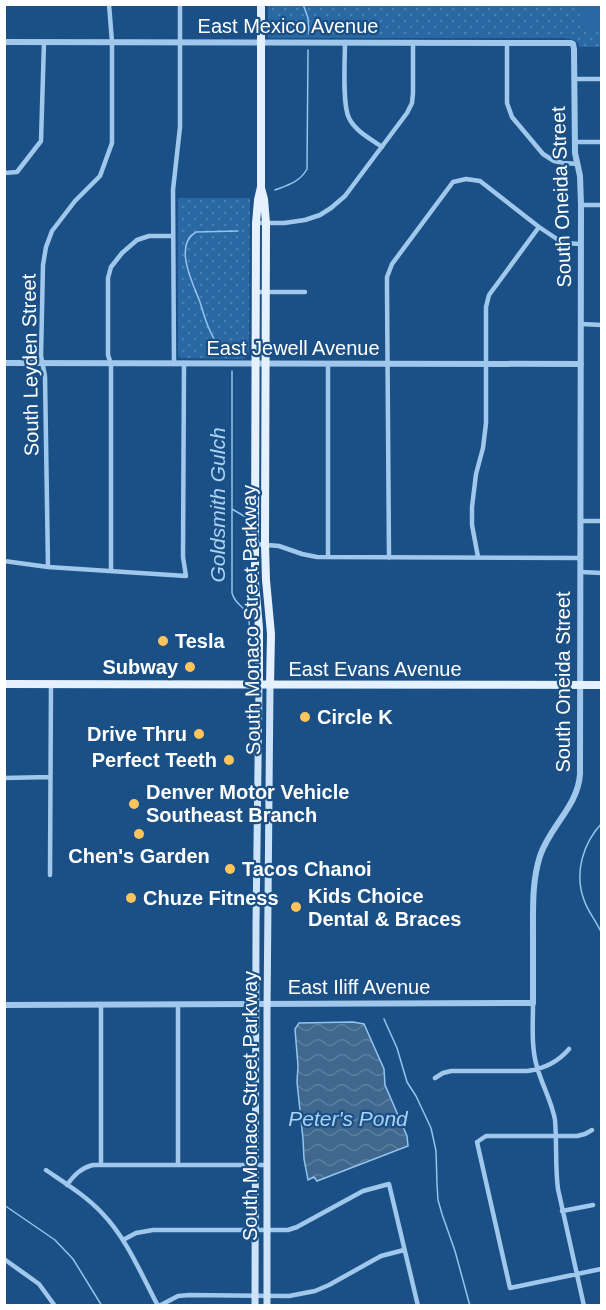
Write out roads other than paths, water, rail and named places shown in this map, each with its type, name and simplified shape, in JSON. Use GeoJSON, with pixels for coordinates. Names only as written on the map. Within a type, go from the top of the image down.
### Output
{"type":"FeatureCollection","features":[{"type":"Feature","properties":{"kind":"main road","name":"South Monaco Street Parkway"},"geometry":{"type":"LineString","coordinates":[[255,1305],[260,637],[255,582],[255,292],[256,223],[261,187],[261,4]]}},
{"type":"Feature","properties":{"kind":"main road","name":"South Monaco Street Parkway"},"geometry":{"type":"LineString","coordinates":[[261,187],[266,223],[266,584],[270,624],[267,1305]]}},
{"type":"Feature","properties":{"kind":"main road","name":"East Evans Avenue"},"geometry":{"type":"LineString","coordinates":[[4,684],[602,685]]}},
{"type":"Feature","properties":{"kind":"street","name":"South Leyden Street"},"geometry":{"type":"LineString","coordinates":[[48,567],[46,386],[41,356],[43,265],[52,231],[75,201],[100,176],[112,142],[110,4]]}},
{"type":"Feature","properties":{"kind":"street"},"geometry":{"type":"LineString","coordinates":[[174,364],[173,190],[180,128],[180,4]]}},
{"type":"Feature","properties":{"kind":"street","name":"East Mexico Avenue"},"geometry":{"type":"LineString","coordinates":[[4,42],[572,43]]}},
{"type":"Feature","properties":{"kind":"street"},"geometry":{"type":"LineString","coordinates":[[4,173],[17,172],[41,141],[44,42]]}},
{"type":"Feature","properties":{"kind":"street"},"geometry":{"type":"LineString","coordinates":[[345,42],[346,105],[349,118],[355,126],[382,147]]}},
{"type":"Feature","properties":{"kind":"street"},"geometry":{"type":"LineString","coordinates":[[256,223],[305,220],[320,215],[345,196],[412,103],[413,42]]}},
{"type":"Feature","properties":{"kind":"street"},"geometry":{"type":"LineString","coordinates":[[507,42],[507,103],[512,117],[543,154],[554,161],[578,164]]}},
{"type":"Feature","properties":{"kind":"street","name":"South Oneida Street"},"geometry":{"type":"LineString","coordinates":[[572,43],[574,48],[575,153],[580,176],[581,205],[579,784],[573,801],[543,849],[534,881],[533,1047],[538,1070],[555,1120],[556,1172],[562,1211],[584,1305]]}},
{"type":"Feature","properties":{"kind":"street"},"geometry":{"type":"LineString","coordinates":[[574,80],[602,79]]}},
{"type":"Feature","properties":{"kind":"street"},"geometry":{"type":"LineString","coordinates":[[575,142],[602,142]]}},
{"type":"Feature","properties":{"kind":"street"},"geometry":{"type":"LineString","coordinates":[[389,558],[387,277],[392,264],[453,182],[466,178],[480,182],[539,228],[565,243],[580,244]]}},
{"type":"Feature","properties":{"kind":"street"},"geometry":{"type":"LineString","coordinates":[[581,205],[602,205]]}},
{"type":"Feature","properties":{"kind":"street"},"geometry":{"type":"LineString","coordinates":[[478,557],[472,525],[472,507],[485,431],[486,307],[489,295],[539,228]]}},
{"type":"Feature","properties":{"kind":"street"},"geometry":{"type":"LineString","coordinates":[[111,571],[111,364],[108,355],[108,278],[111,267],[137,240],[149,236],[173,236]]}},
{"type":"Feature","properties":{"kind":"street"},"geometry":{"type":"LineString","coordinates":[[255,292],[305,292]]}},
{"type":"Feature","properties":{"kind":"street"},"geometry":{"type":"LineString","coordinates":[[581,324],[602,325]]}},
{"type":"Feature","properties":{"kind":"street","name":"East Jewell Avenue"},"geometry":{"type":"LineString","coordinates":[[4,363],[581,364]]}},
{"type":"Feature","properties":{"kind":"street"},"geometry":{"type":"LineString","coordinates":[[4,561],[48,567],[186,576],[183,559],[184,364]]}},
{"type":"Feature","properties":{"kind":"street"},"geometry":{"type":"LineString","coordinates":[[328,364],[328,557]]}},
{"type":"Feature","properties":{"kind":"street"},"geometry":{"type":"LineString","coordinates":[[580,521],[602,521]]}},
{"type":"Feature","properties":{"kind":"street"},"geometry":{"type":"LineString","coordinates":[[255,544],[284,547],[308,556],[328,557],[581,558]]}},
{"type":"Feature","properties":{"kind":"street"},"geometry":{"type":"LineString","coordinates":[[580,572],[602,573]]}},
{"type":"Feature","properties":{"kind":"street"},"geometry":{"type":"LineString","coordinates":[[50,874],[51,684]]}},
{"type":"Feature","properties":{"kind":"street"},"geometry":{"type":"LineString","coordinates":[[4,778],[50,777]]}},
{"type":"Feature","properties":{"kind":"street","name":"East Iliff Avenue"},"geometry":{"type":"LineString","coordinates":[[4,1005],[533,1003]]}},
{"type":"Feature","properties":{"kind":"street"},"geometry":{"type":"LineString","coordinates":[[101,1004],[101,1165]]}},
{"type":"Feature","properties":{"kind":"street"},"geometry":{"type":"LineString","coordinates":[[178,1004],[178,1165]]}},
{"type":"Feature","properties":{"kind":"street"},"geometry":{"type":"LineString","coordinates":[[435,1078],[452,1071],[538,1070],[557,1060],[569,1049]]}},
{"type":"Feature","properties":{"kind":"street"},"geometry":{"type":"LineString","coordinates":[[592,1130],[577,1136],[486,1136],[477,1142],[510,1288],[601,1269]]}},
{"type":"Feature","properties":{"kind":"street"},"geometry":{"type":"LineString","coordinates":[[67,1185],[85,1167],[101,1165],[266,1165]]}},
{"type":"Feature","properties":{"kind":"street"},"geometry":{"type":"LineString","coordinates":[[46,1170],[102,1213],[123,1239],[158,1305],[178,1296],[289,1296],[315,1291],[381,1256],[404,1250]]}},
{"type":"Feature","properties":{"kind":"street"},"geometry":{"type":"LineString","coordinates":[[123,1239],[143,1231],[286,1230],[297,1227],[363,1191],[389,1184],[418,1305]]}},
{"type":"Feature","properties":{"kind":"street"},"geometry":{"type":"LineString","coordinates":[[562,1211],[593,1205]]}},
{"type":"Feature","properties":{"kind":"street"},"geometry":{"type":"LineString","coordinates":[[4,1260],[39,1284],[55,1305]]}},
{"type":"Feature","properties":{"kind":"water","name":"Peter's Pond"},"geometry":{"type":"Polygon","coordinates":[[[353,1022],[364,1024],[384,1069],[385,1085],[407,1136],[408,1146],[317,1181],[314,1177],[308,1180],[297,1082],[295,1029],[299,1023],[353,1022]]]}},
{"type":"Feature","properties":{"kind":"waterway","name":"Goldsmith Gulch"},"geometry":{"type":"LineString","coordinates":[[303,4],[308,18],[309,34]]}},
{"type":"Feature","properties":{"kind":"waterway","name":"Goldsmith Gulch"},"geometry":{"type":"LineString","coordinates":[[275,190],[297,180],[307,169],[308,50]]}},
{"type":"Feature","properties":{"kind":"waterway","name":"Goldsmith Gulch"},"geometry":{"type":"LineString","coordinates":[[226,357],[206,321],[185,255],[189,238],[196,232],[238,231]]}},
{"type":"Feature","properties":{"kind":"waterway","name":"Goldsmith Gulch"},"geometry":{"type":"LineString","coordinates":[[232,371],[232,593],[247,613],[250,633]]}},
{"type":"Feature","properties":{"kind":"waterway"},"geometry":{"type":"LineString","coordinates":[[232,509],[249,519]]}},
{"type":"Feature","properties":{"kind":"waterway"},"geometry":{"type":"LineString","coordinates":[[602,823],[585,849],[580,869],[581,890],[602,934]]}},
{"type":"Feature","properties":{"kind":"waterway","name":"Goldsmith Gulch"},"geometry":{"type":"LineString","coordinates":[[384,1019],[397,1048],[407,1082],[431,1128],[436,1151],[438,1200],[470,1306]]}},
{"type":"Feature","properties":{"kind":"waterway"},"geometry":{"type":"LineString","coordinates":[[4,1205],[55,1240],[73,1259],[102,1306]]}},
{"type":"Feature","properties":{"kind":"place","name":"Tesla"},"geometry":{"type":"Point","coordinates":[163,641]}},
{"type":"Feature","properties":{"kind":"place","name":"Subway"},"geometry":{"type":"Point","coordinates":[190,667]}},
{"type":"Feature","properties":{"kind":"place","name":"Circle K"},"geometry":{"type":"Point","coordinates":[305,717]}},
{"type":"Feature","properties":{"kind":"place","name":"Drive Thru"},"geometry":{"type":"Point","coordinates":[199,734]}},
{"type":"Feature","properties":{"kind":"place","name":"Perfect Teeth"},"geometry":{"type":"Point","coordinates":[229,760]}},
{"type":"Feature","properties":{"kind":"place","name":"Denver Motor Vehicle Southeast Branch"},"geometry":{"type":"Point","coordinates":[134,804]}},
{"type":"Feature","properties":{"kind":"place","name":"Chen's Garden"},"geometry":{"type":"Point","coordinates":[139,834]}},
{"type":"Feature","properties":{"kind":"place","name":"Tacos Chanoi"},"geometry":{"type":"Point","coordinates":[230,869]}},
{"type":"Feature","properties":{"kind":"place","name":"Chuze Fitness"},"geometry":{"type":"Point","coordinates":[131,898]}},
{"type":"Feature","properties":{"kind":"place","name":"Kids Choice Dental & Braces"},"geometry":{"type":"Point","coordinates":[296,907]}}]}
